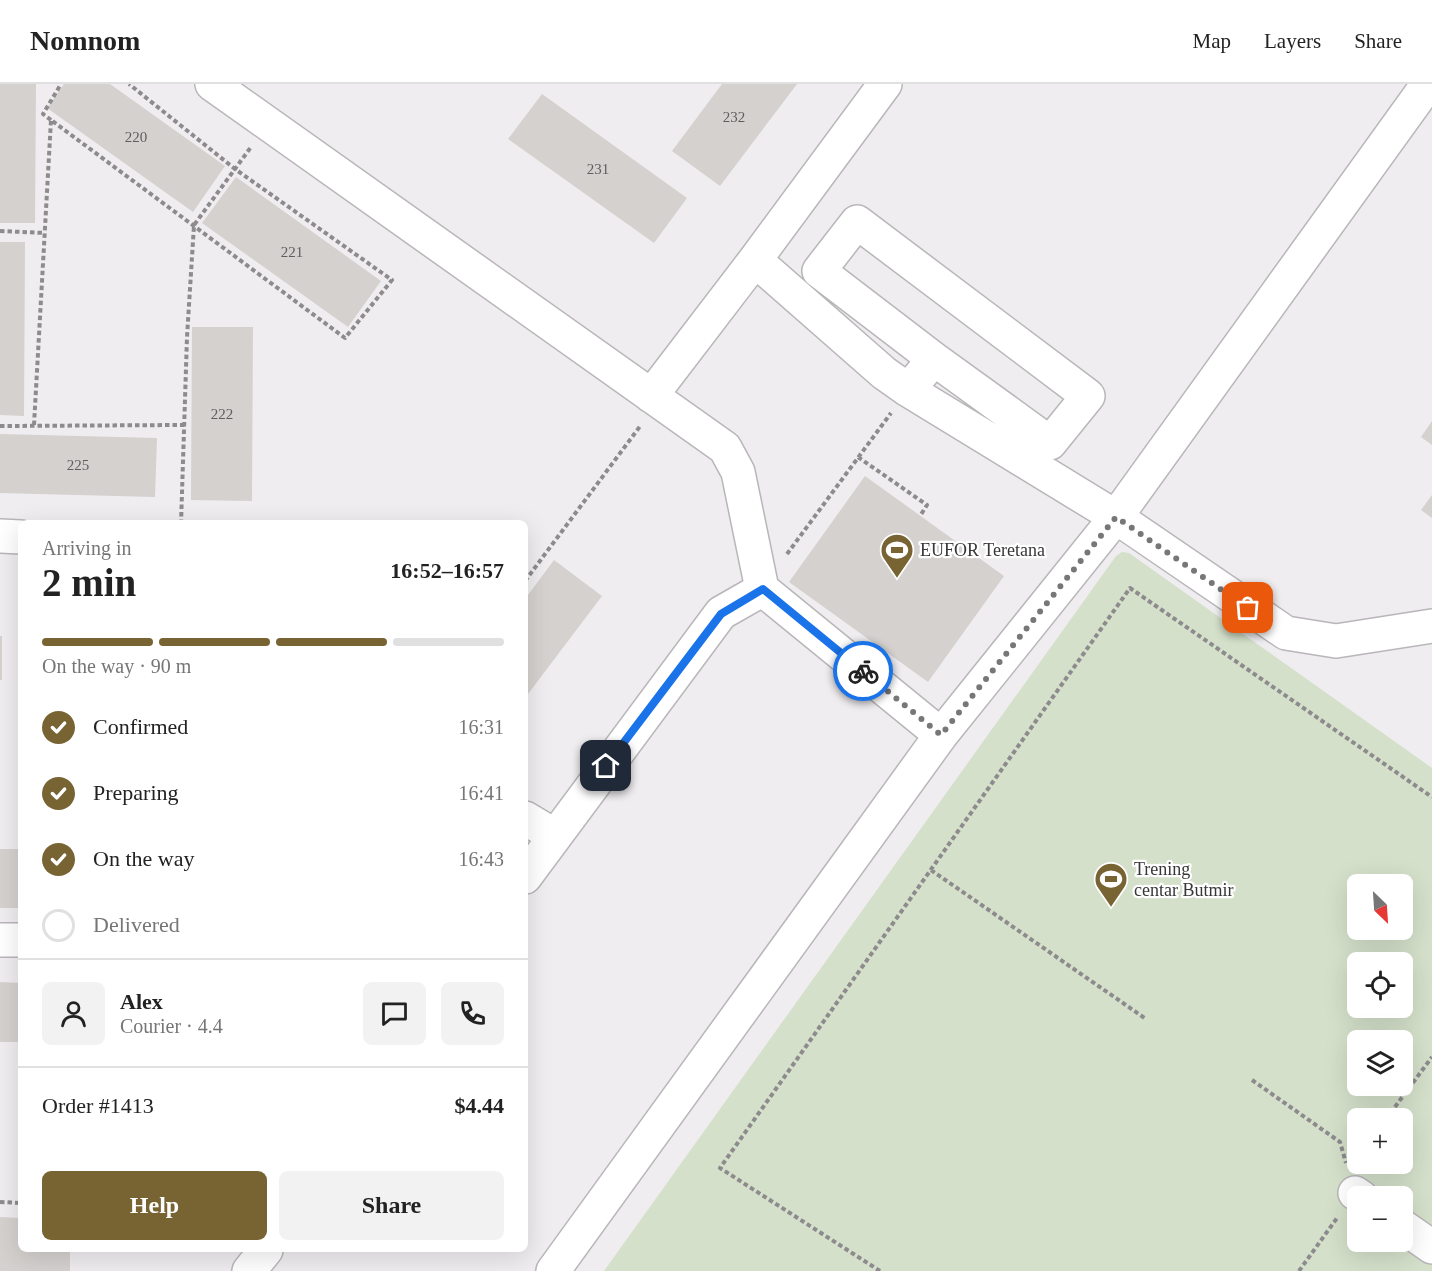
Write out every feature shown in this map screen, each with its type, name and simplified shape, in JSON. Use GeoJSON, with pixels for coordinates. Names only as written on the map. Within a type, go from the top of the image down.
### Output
{"type":"FeatureCollection","features":[{"type":"Feature","properties":{"kind":"lane"},"geometry":{"type":"LineString","coordinates":[[212,84],[725,448],[738,472],[762,589],[941,735]]}},
{"type":"Feature","properties":{"kind":"lane"},"geometry":{"type":"LineString","coordinates":[[655,398],[885,84]]}},
{"type":"Feature","properties":{"kind":"lane"},"geometry":{"type":"LineString","coordinates":[[553,1271],[941,735],[1116,517],[1428,84]]}},
{"type":"Feature","properties":{"kind":"lane"},"geometry":{"type":"LineString","coordinates":[[857,222],[1088,396],[1050,443],[934,359],[819,271],[857,222]]}},
{"type":"Feature","properties":{"kind":"lane"},"geometry":{"type":"LineString","coordinates":[[755,260],[884,373],[908,390],[1116,517],[1286,633],[1336,641],[1432,626]]}},
{"type":"Feature","properties":{"kind":"lane"},"geometry":{"type":"LineString","coordinates":[[908,390],[934,359]]}},
{"type":"Feature","properties":{"kind":"lane"},"geometry":{"type":"LineString","coordinates":[[0,536],[18,537]]}},
{"type":"Feature","properties":{"kind":"lane"},"geometry":{"type":"LineString","coordinates":[[528,873],[721,614],[762,589]]}},
{"type":"Feature","properties":{"kind":"lane"},"geometry":{"type":"LineString","coordinates":[[528,820],[555,836]]}},
{"type":"Feature","properties":{"kind":"lane"},"geometry":{"type":"LineString","coordinates":[[0,940],[18,940]]}},
{"type":"Feature","properties":{"kind":"lane"},"geometry":{"type":"LineString","coordinates":[[1413,1234],[1432,1247]]}},
{"type":"Feature","properties":{"kind":"lane"},"geometry":{"type":"LineString","coordinates":[[249,1271],[264,1252]]}},
{"type":"Feature","properties":{"kind":"path"},"geometry":{"type":"LineString","coordinates":[[61,84],[43,114],[345,339],[392,280],[235,169],[129,84]]}},
{"type":"Feature","properties":{"kind":"path"},"geometry":{"type":"LineString","coordinates":[[34,425],[51,120]]}},
{"type":"Feature","properties":{"kind":"path"},"geometry":{"type":"LineString","coordinates":[[182,520],[194,225],[269,124]]}},
{"type":"Feature","properties":{"kind":"path"},"geometry":{"type":"LineString","coordinates":[[0,231],[45,233]]}},
{"type":"Feature","properties":{"kind":"path"},"geometry":{"type":"LineString","coordinates":[[762,589],[908,390]]}},
{"type":"Feature","properties":{"kind":"path"},"geometry":{"type":"LineString","coordinates":[[528,577],[655,398]]}},
{"type":"Feature","properties":{"kind":"path"},"geometry":{"type":"LineString","coordinates":[[0,426],[185,425]]}},
{"type":"Feature","properties":{"kind":"path"},"geometry":{"type":"LineString","coordinates":[[858,457],[927,505],[920,516]]}},
{"type":"Feature","properties":{"kind":"path"},"geometry":{"type":"LineString","coordinates":[[880,1271],[720,1168],[1130,588],[1432,797]]}},
{"type":"Feature","properties":{"kind":"path"},"geometry":{"type":"LineString","coordinates":[[931,870],[1146,1019]]}},
{"type":"Feature","properties":{"kind":"path"},"geometry":{"type":"LineString","coordinates":[[1394,1108],[1432,1057]]}},
{"type":"Feature","properties":{"kind":"path"},"geometry":{"type":"LineString","coordinates":[[1252,1080],[1340,1142],[1355,1186]]}},
{"type":"Feature","properties":{"kind":"path"},"geometry":{"type":"LineString","coordinates":[[0,1202],[18,1203]]}},
{"type":"Feature","properties":{"kind":"path"},"geometry":{"type":"LineString","coordinates":[[1299,1271],[1347,1209]]}},
{"type":"Feature","properties":{"kind":"green space","name":"Trening centar Butmir"},"geometry":{"type":"Polygon","coordinates":[[[1122,552],[1129,553],[1432,768],[1432,1271],[604,1271],[1116,556],[1122,552]]]}},
{"type":"Feature","properties":{"kind":"building"},"geometry":{"type":"Polygon","coordinates":[[[0,84],[36,84],[35,223],[0,223],[0,84]]]}},
{"type":"Feature","properties":{"kind":"building"},"geometry":{"type":"Polygon","coordinates":[[[64,84],[110,84],[225,166],[193,212],[47,108],[64,84]]]}},
{"type":"Feature","properties":{"kind":"building"},"geometry":{"type":"Polygon","coordinates":[[[722,84],[797,84],[720,186],[672,151],[722,84]]]}},
{"type":"Feature","properties":{"kind":"building"},"geometry":{"type":"Polygon","coordinates":[[[542,94],[687,198],[654,243],[508,139],[542,94]]]}},
{"type":"Feature","properties":{"kind":"building"},"geometry":{"type":"Polygon","coordinates":[[[236,177],[381,281],[348,327],[202,223],[236,177]]]}},
{"type":"Feature","properties":{"kind":"building"},"geometry":{"type":"Polygon","coordinates":[[[0,242],[25,242],[24,416],[0,415],[0,242]]]}},
{"type":"Feature","properties":{"kind":"building"},"geometry":{"type":"Polygon","coordinates":[[[192,327],[253,327],[252,501],[191,500],[192,327]]]}},
{"type":"Feature","properties":{"kind":"building"},"geometry":{"type":"Polygon","coordinates":[[[1432,421],[1432,445],[1421,437],[1432,421]]]}},
{"type":"Feature","properties":{"kind":"building"},"geometry":{"type":"Polygon","coordinates":[[[0,434],[157,438],[155,497],[0,493],[0,434]]]}},
{"type":"Feature","properties":{"kind":"building","name":"EUFOR Teretana"},"geometry":{"type":"Polygon","coordinates":[[[865,476],[1004,576],[928,682],[789,582],[865,476]]]}},
{"type":"Feature","properties":{"kind":"building"},"geometry":{"type":"Polygon","coordinates":[[[1432,495],[1432,518],[1421,510],[1432,495]]]}},
{"type":"Feature","properties":{"kind":"building"},"geometry":{"type":"Polygon","coordinates":[[[554,560],[602,596],[528,694],[528,595],[554,560]]]}},
{"type":"Feature","properties":{"kind":"building"},"geometry":{"type":"Polygon","coordinates":[[[0,636],[2,636],[2,680],[0,680],[0,636]]]}},
{"type":"Feature","properties":{"kind":"building"},"geometry":{"type":"Polygon","coordinates":[[[0,849],[18,849],[18,908],[0,908],[0,849]]]}},
{"type":"Feature","properties":{"kind":"building"},"geometry":{"type":"Polygon","coordinates":[[[0,982],[18,983],[18,1042],[0,1042],[0,982]]]}},
{"type":"Feature","properties":{"kind":"building"},"geometry":{"type":"Polygon","coordinates":[[[0,1217],[18,1218],[18,1252],[70,1252],[70,1271],[0,1271],[0,1217]]]}},
{"type":"Feature","properties":{"kind":"way so far"},"geometry":{"type":"LineString","coordinates":[[863,671],[941,735],[1116,517],[1248,608]]}},
{"type":"Feature","properties":{"kind":"place","name":"EUFOR Teretana"},"geometry":{"type":"Point","coordinates":[897,579]}},
{"type":"Feature","properties":{"kind":"place","name":"Trening centar Butmir"},"geometry":{"type":"Point","coordinates":[1111,908]}},
{"type":"Feature","properties":{"kind":"route"},"geometry":{"type":"LineString","coordinates":[[606,766],[721,614],[741,600],[763,589],[863,671]]}}]}
